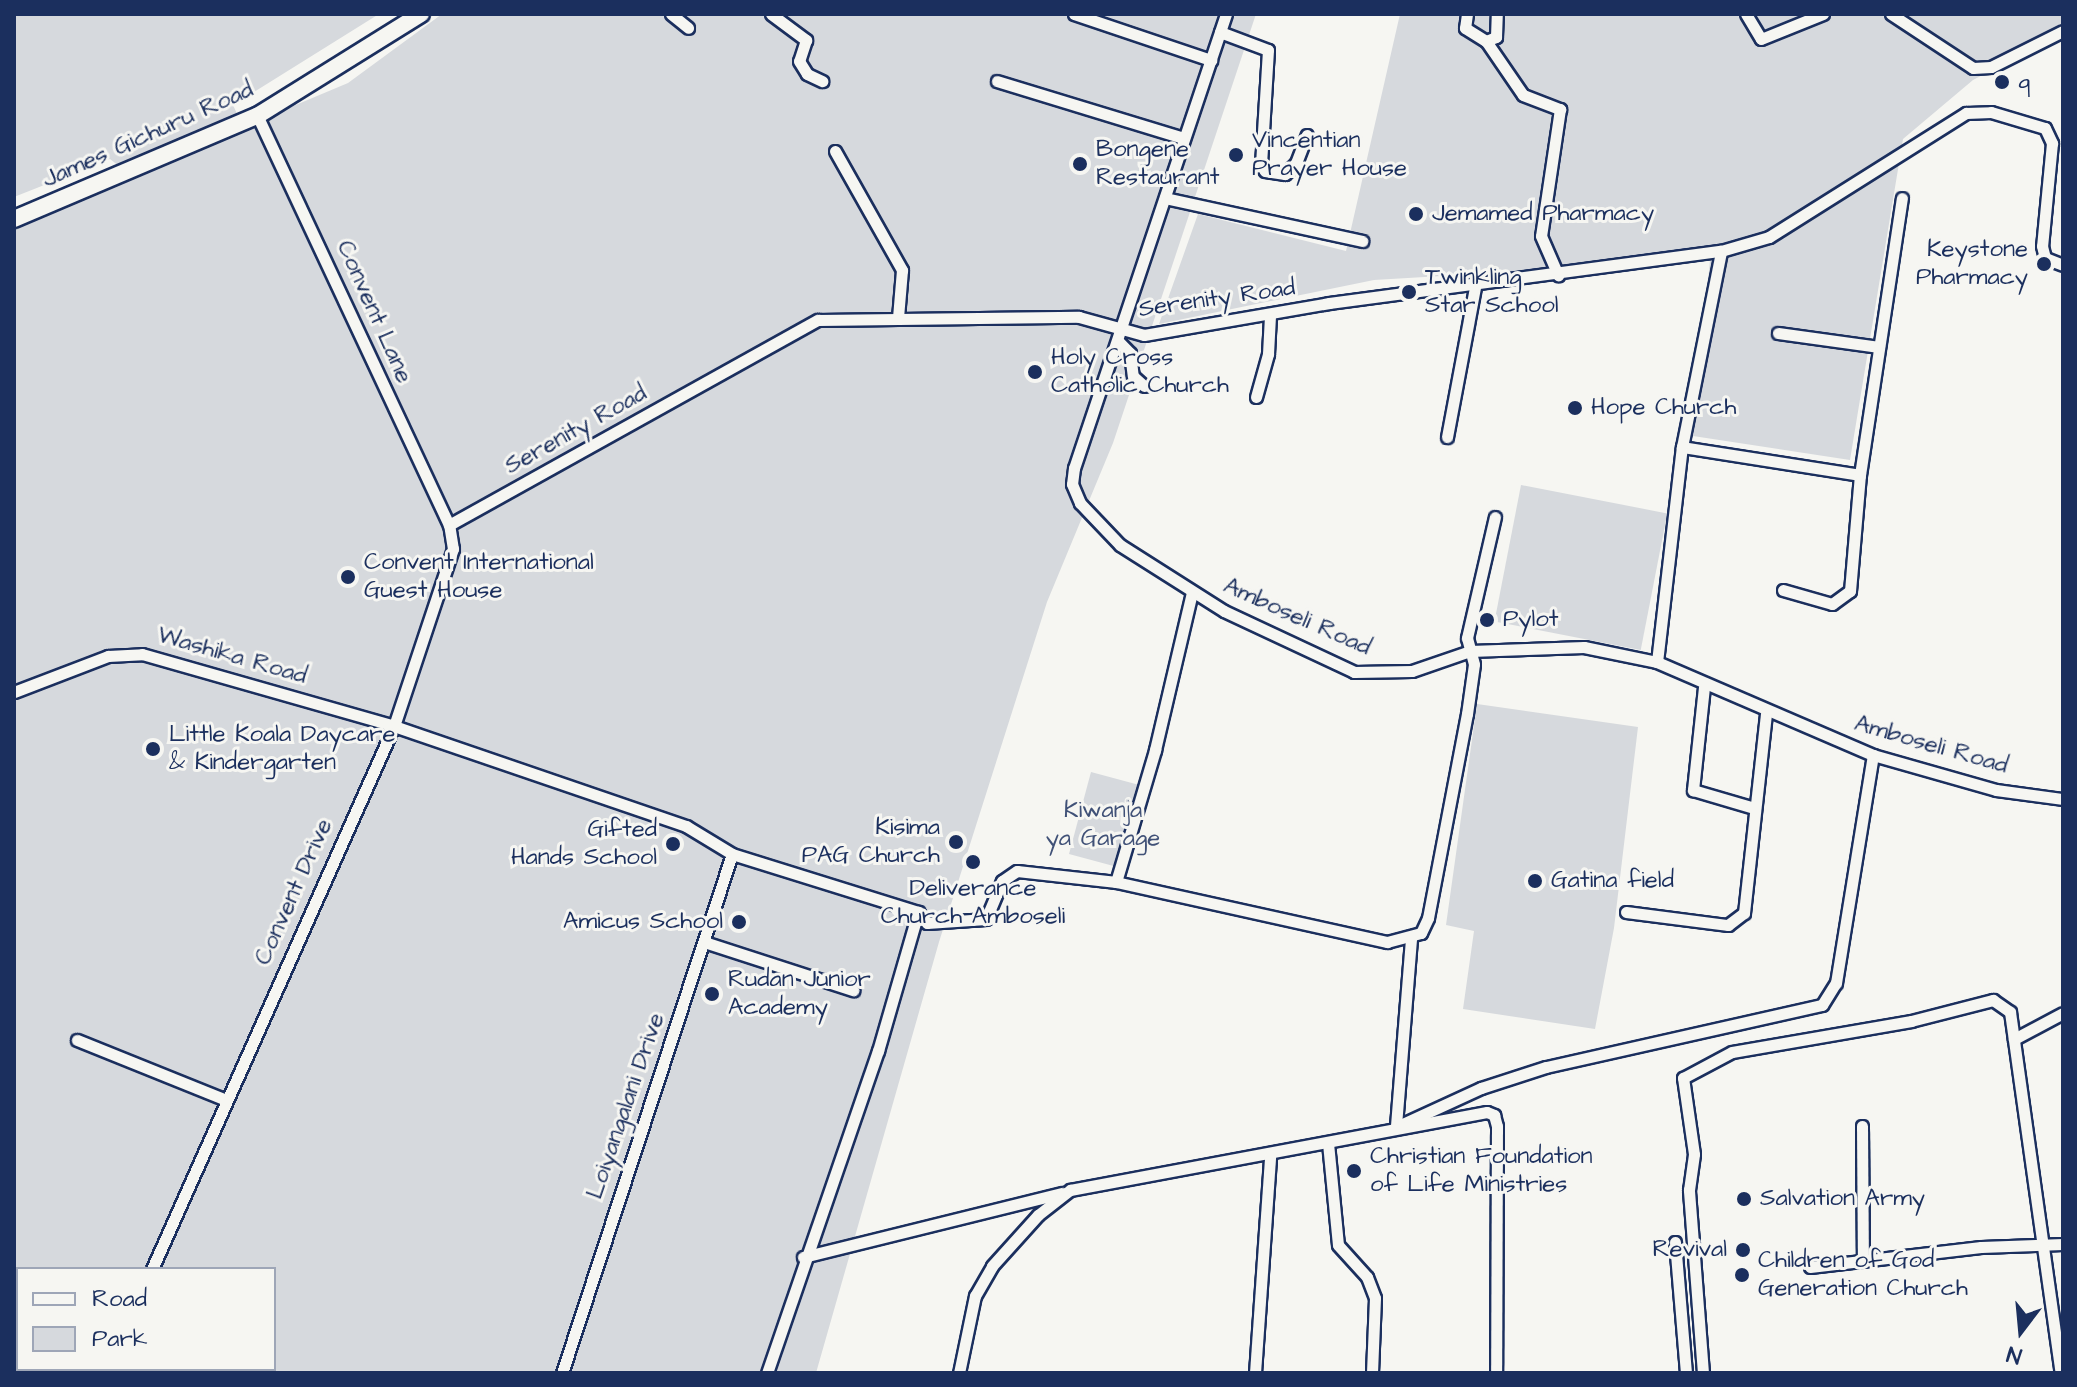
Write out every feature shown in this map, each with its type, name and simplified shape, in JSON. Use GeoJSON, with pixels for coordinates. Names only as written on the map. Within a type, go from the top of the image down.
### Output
{"type":"FeatureCollection","features":[{"type":"Feature","properties":{"kind":"main road","name":"James Gichuru Road"},"geometry":{"type":"LineString","coordinates":[[14,219],[257,116],[421,14]]}},
{"type":"Feature","properties":{"kind":"street"},"geometry":{"type":"LineString","coordinates":[[671,14],[688,28]]}},
{"type":"Feature","properties":{"kind":"street"},"geometry":{"type":"LineString","coordinates":[[771,14],[806,40],[799,61],[807,74],[822,81]]}},
{"type":"Feature","properties":{"kind":"street"},"geometry":{"type":"LineString","coordinates":[[1074,14],[1211,60]]}},
{"type":"Feature","properties":{"kind":"street","name":"Amboseli Road"},"geometry":{"type":"LineString","coordinates":[[1226,14],[1072,484],[1091,519],[1120,545],[1192,592],[1354,672],[1412,671],[1470,651],[1584,647],[1657,662],[1704,687],[1873,755],[1996,790],[2063,799]]}},
{"type":"Feature","properties":{"kind":"street"},"geometry":{"type":"LineString","coordinates":[[1467,14],[1465,28],[1486,41],[1523,95],[1560,109],[1541,236],[1558,275]]}},
{"type":"Feature","properties":{"kind":"street"},"geometry":{"type":"LineString","coordinates":[[1486,41],[1496,37],[1497,14]]}},
{"type":"Feature","properties":{"kind":"street"},"geometry":{"type":"LineString","coordinates":[[1746,14],[1761,39],[1823,14]]}},
{"type":"Feature","properties":{"kind":"street"},"geometry":{"type":"LineString","coordinates":[[1891,14],[1973,68],[1991,67],[2063,31]]}},
{"type":"Feature","properties":{"kind":"street"},"geometry":{"type":"LineString","coordinates":[[1220,32],[1268,50],[1261,165],[1265,171],[1285,174],[1296,163],[1307,135]]}},
{"type":"Feature","properties":{"kind":"street"},"geometry":{"type":"LineString","coordinates":[[997,81],[1184,138]]}},
{"type":"Feature","properties":{"kind":"street","name":"Serenity Road"},"geometry":{"type":"LineString","coordinates":[[449,525],[806,323],[898,318],[1079,317],[1120,335],[1144,335],[1721,251],[1769,237],[1966,113],[1991,112],[2045,128],[2052,143],[2042,246],[2045,258],[2063,265]]}},
{"type":"Feature","properties":{"kind":"street","name":"Convent Lane"},"geometry":{"type":"LineString","coordinates":[[257,116],[449,525]]}},
{"type":"Feature","properties":{"kind":"street"},"geometry":{"type":"LineString","coordinates":[[835,151],[902,270],[898,318]]}},
{"type":"Feature","properties":{"kind":"street"},"geometry":{"type":"LineString","coordinates":[[1165,198],[1362,241]]}},
{"type":"Feature","properties":{"kind":"street"},"geometry":{"type":"LineString","coordinates":[[1783,590],[1832,604],[1846,598],[1860,475],[1902,198]]}},
{"type":"Feature","properties":{"kind":"street"},"geometry":{"type":"LineString","coordinates":[[1657,662],[1682,447],[1721,251]]}},
{"type":"Feature","properties":{"kind":"street"},"geometry":{"type":"LineString","coordinates":[[1447,437],[1475,287]]}},
{"type":"Feature","properties":{"kind":"street"},"geometry":{"type":"LineString","coordinates":[[1256,397],[1268,354],[1270,315]]}},
{"type":"Feature","properties":{"kind":"street"},"geometry":{"type":"LineString","coordinates":[[1778,333],[1879,347]]}},
{"type":"Feature","properties":{"kind":"street"},"geometry":{"type":"LineString","coordinates":[[1120,335],[1130,353],[1133,376],[1144,386]]}},
{"type":"Feature","properties":{"kind":"street"},"geometry":{"type":"LineString","coordinates":[[1682,447],[1860,475]]}},
{"type":"Feature","properties":{"kind":"street"},"geometry":{"type":"LineString","coordinates":[[394,726],[686,826],[732,854],[918,912],[927,923],[986,919],[1002,881],[1017,871],[1116,882],[1315,930],[1387,942],[1411,939],[1421,933],[1428,918],[1474,664],[1467,638],[1495,517]]}},
{"type":"Feature","properties":{"kind":"street","name":"Convent Drive"},"geometry":{"type":"LineString","coordinates":[[153,1267],[394,726],[451,557],[449,525]]}},
{"type":"Feature","properties":{"kind":"street"},"geometry":{"type":"LineString","coordinates":[[1116,882],[1155,750],[1192,592]]}},
{"type":"Feature","properties":{"kind":"street","name":"Washika Road"},"geometry":{"type":"LineString","coordinates":[[14,692],[108,656],[134,653],[394,726]]}},
{"type":"Feature","properties":{"kind":"street"},"geometry":{"type":"LineString","coordinates":[[1704,687],[1693,790],[1754,808]]}},
{"type":"Feature","properties":{"kind":"street"},"geometry":{"type":"LineString","coordinates":[[1626,912],[1728,925],[1738,921],[1744,913],[1766,713]]}},
{"type":"Feature","properties":{"kind":"street"},"geometry":{"type":"LineString","coordinates":[[1396,1127],[1481,1088],[1546,1067],[1822,1005],[1836,983],[1873,755]]}},
{"type":"Feature","properties":{"kind":"street","name":"Loiyangalani Drive"},"geometry":{"type":"LineString","coordinates":[[562,1373],[732,854]]}},
{"type":"Feature","properties":{"kind":"street"},"geometry":{"type":"LineString","coordinates":[[767,1373],[803,1257],[878,1051],[918,912]]}},
{"type":"Feature","properties":{"kind":"street"},"geometry":{"type":"LineString","coordinates":[[1396,1127],[1411,939]]}},
{"type":"Feature","properties":{"kind":"street"},"geometry":{"type":"LineString","coordinates":[[704,942],[853,990]]}},
{"type":"Feature","properties":{"kind":"street"},"geometry":{"type":"LineString","coordinates":[[1703,1373],[1689,1190],[1694,1154],[1683,1078],[1732,1052],[1911,1021],[1993,1000],[2010,1012],[2061,1373]]}},
{"type":"Feature","properties":{"kind":"street"},"geometry":{"type":"LineString","coordinates":[[2014,1039],[2063,1013]]}},
{"type":"Feature","properties":{"kind":"street"},"geometry":{"type":"LineString","coordinates":[[77,1040],[226,1100]]}},
{"type":"Feature","properties":{"kind":"street"},"geometry":{"type":"LineString","coordinates":[[803,1257],[1070,1190],[1270,1156],[1468,1113],[1494,1115],[1496,1373]]}},
{"type":"Feature","properties":{"kind":"street"},"geometry":{"type":"LineString","coordinates":[[1862,1126],[1863,1261]]}},
{"type":"Feature","properties":{"kind":"street"},"geometry":{"type":"LineString","coordinates":[[1328,1143],[1338,1245],[1367,1277],[1375,1298],[1372,1373]]}},
{"type":"Feature","properties":{"kind":"street"},"geometry":{"type":"LineString","coordinates":[[1255,1373],[1270,1156]]}},
{"type":"Feature","properties":{"kind":"street"},"geometry":{"type":"LineString","coordinates":[[959,1373],[975,1296],[992,1266],[1038,1215],[1070,1190]]}},
{"type":"Feature","properties":{"kind":"street"},"geometry":{"type":"LineString","coordinates":[[1675,1242],[1686,1373]]}},
{"type":"Feature","properties":{"kind":"street"},"geometry":{"type":"LineString","coordinates":[[1810,1267],[2063,1244]]}},
{"type":"Feature","properties":{"kind":"green space"},"geometry":{"type":"Polygon","coordinates":[[[14,14],[379,14],[233,105],[243,127],[348,83],[442,14],[1256,14],[1113,443],[1047,602],[939,942],[816,1373],[14,1373],[14,221],[129,174],[110,159],[14,197],[14,14]]]}},
{"type":"Feature","properties":{"kind":"green space"},"geometry":{"type":"Polygon","coordinates":[[[1400,14],[2063,14],[2063,33],[1973,80],[1903,139],[1850,460],[1693,436],[1710,260],[1374,280],[1159,324],[1198,214],[1346,251],[1400,14]]]}},
{"type":"Feature","properties":{"kind":"green space"},"geometry":{"type":"Polygon","coordinates":[[[1521,485],[1667,513],[1641,650],[1494,621],[1521,485]]]}},
{"type":"Feature","properties":{"kind":"green space","name":"Gatina field"},"geometry":{"type":"Polygon","coordinates":[[[1477,704],[1638,727],[1614,928],[1595,1029],[1463,1009],[1474,931],[1446,925],[1477,704]]]}},
{"type":"Feature","properties":{"kind":"green space","name":"Kiwanja ya Garage"},"geometry":{"type":"Polygon","coordinates":[[[1091,772],[1139,785],[1117,867],[1069,854],[1091,772]]]}},
{"type":"Feature","properties":{"kind":"place","name":"q"},"geometry":{"type":"Point","coordinates":[2002,82]}},
{"type":"Feature","properties":{"kind":"place","name":"Vincentian Prayer House"},"geometry":{"type":"Point","coordinates":[1236,155]}},
{"type":"Feature","properties":{"kind":"place","name":"Bongene Restaurant"},"geometry":{"type":"Point","coordinates":[1080,164]}},
{"type":"Feature","properties":{"kind":"place","name":"Jemamed Pharmacy"},"geometry":{"type":"Point","coordinates":[1416,214]}},
{"type":"Feature","properties":{"kind":"place","name":"Keystone Pharmacy"},"geometry":{"type":"Point","coordinates":[2044,264]}},
{"type":"Feature","properties":{"kind":"place","name":"Twinkling Star School"},"geometry":{"type":"Point","coordinates":[1409,292]}},
{"type":"Feature","properties":{"kind":"place","name":"Holy Cross Catholic Church"},"geometry":{"type":"Point","coordinates":[1035,372]}},
{"type":"Feature","properties":{"kind":"place","name":"Hope Church"},"geometry":{"type":"Point","coordinates":[1575,408]}},
{"type":"Feature","properties":{"kind":"place","name":"Convent International Guest House"},"geometry":{"type":"Point","coordinates":[348,577]}},
{"type":"Feature","properties":{"kind":"place","name":"Pylot"},"geometry":{"type":"Point","coordinates":[1487,620]}},
{"type":"Feature","properties":{"kind":"place","name":"Little Koala Daycare & Kindergarten"},"geometry":{"type":"Point","coordinates":[153,749]}},
{"type":"Feature","properties":{"kind":"place","name":"Kisima PAG Church"},"geometry":{"type":"Point","coordinates":[956,842]}},
{"type":"Feature","properties":{"kind":"place","name":"Gifted Hands School"},"geometry":{"type":"Point","coordinates":[673,844]}},
{"type":"Feature","properties":{"kind":"place","name":"Deliverance Church Amboseli"},"geometry":{"type":"Point","coordinates":[973,862]}},
{"type":"Feature","properties":{"kind":"place","name":"Gatina field"},"geometry":{"type":"Point","coordinates":[1535,881]}},
{"type":"Feature","properties":{"kind":"place","name":"Amicus School"},"geometry":{"type":"Point","coordinates":[739,922]}},
{"type":"Feature","properties":{"kind":"place","name":"Rudan Junior Academy"},"geometry":{"type":"Point","coordinates":[712,994]}},
{"type":"Feature","properties":{"kind":"place","name":"Christian Foundation of Life Ministries"},"geometry":{"type":"Point","coordinates":[1354,1171]}},
{"type":"Feature","properties":{"kind":"place","name":"Salvation Army"},"geometry":{"type":"Point","coordinates":[1744,1199]}},
{"type":"Feature","properties":{"kind":"place","name":"Revival"},"geometry":{"type":"Point","coordinates":[1743,1250]}},
{"type":"Feature","properties":{"kind":"place","name":"Children of God Generation Church"},"geometry":{"type":"Point","coordinates":[1742,1275]}}]}
